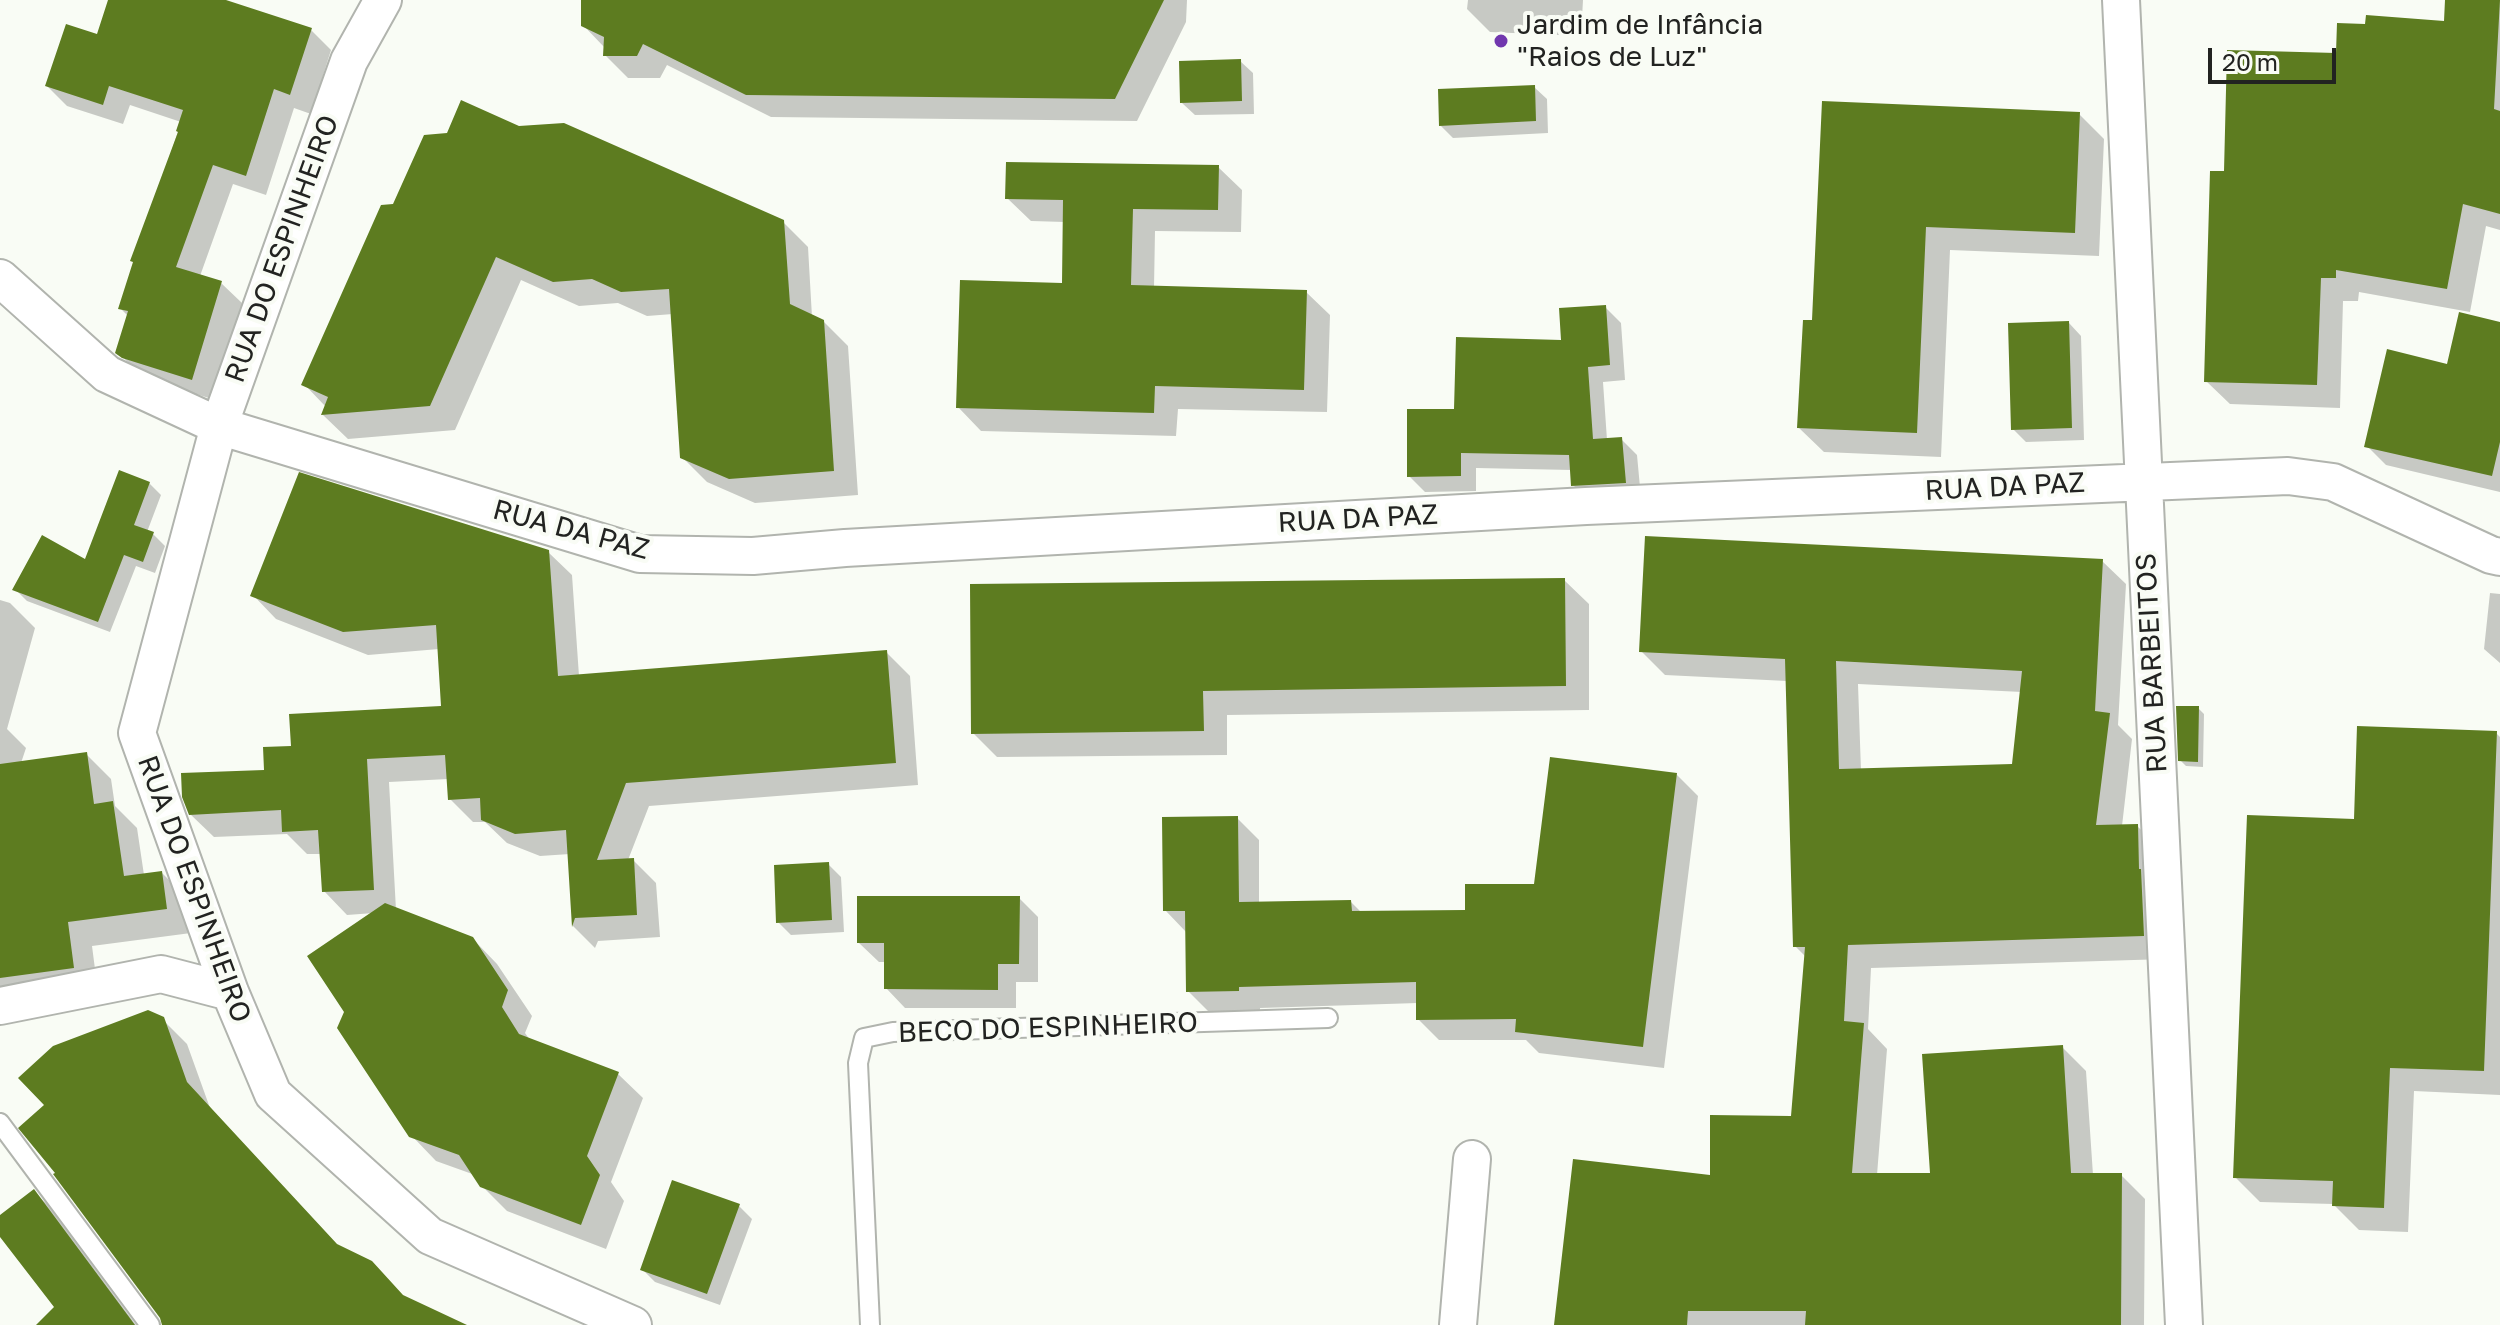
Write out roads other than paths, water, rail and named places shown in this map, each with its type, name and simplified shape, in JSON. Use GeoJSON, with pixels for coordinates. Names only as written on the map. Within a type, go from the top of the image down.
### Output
{"type":"FeatureCollection","features":[{"type":"Feature","properties":{"kind":"street","name":"RUA DO ESPINHEIRO"},"geometry":{"type":"LineString","coordinates":[[383,0],[349,61],[219,426],[137,733],[230,992],[273,1094],[430,1236],[633,1325]]}},
{"type":"Feature","properties":{"kind":"street","name":"RUA BARBEITOS"},"geometry":{"type":"LineString","coordinates":[[2121,0],[2184,1325]]}},
{"type":"Feature","properties":{"kind":"street","name":"RUA DA PAZ"},"geometry":{"type":"LineString","coordinates":[[0,278],[107,374],[219,426],[640,554],[753,556],[845,548],[1570,507],[2288,476],[2333,482],[2500,557]]}},
{"type":"Feature","properties":{"kind":"street"},"geometry":{"type":"LineString","coordinates":[[0,1006],[161,974],[230,992]]}},
{"type":"Feature","properties":{"kind":"street"},"geometry":{"type":"LineString","coordinates":[[1458,1325],[1472,1159]]}},
{"type":"Feature","properties":{"kind":"lane","name":"BECO DO ESPINHEIRO"},"geometry":{"type":"LineString","coordinates":[[870,1325],[858,1063],[864,1038],[893,1032],[1328,1018]]}},
{"type":"Feature","properties":{"kind":"lane"},"geometry":{"type":"LineString","coordinates":[[0,1123],[150,1325]]}},
{"type":"Feature","properties":{"kind":"place","name":"Jardim de Infância \"Raios de Luz\""},"geometry":{"type":"Point","coordinates":[1501,41]}}]}
